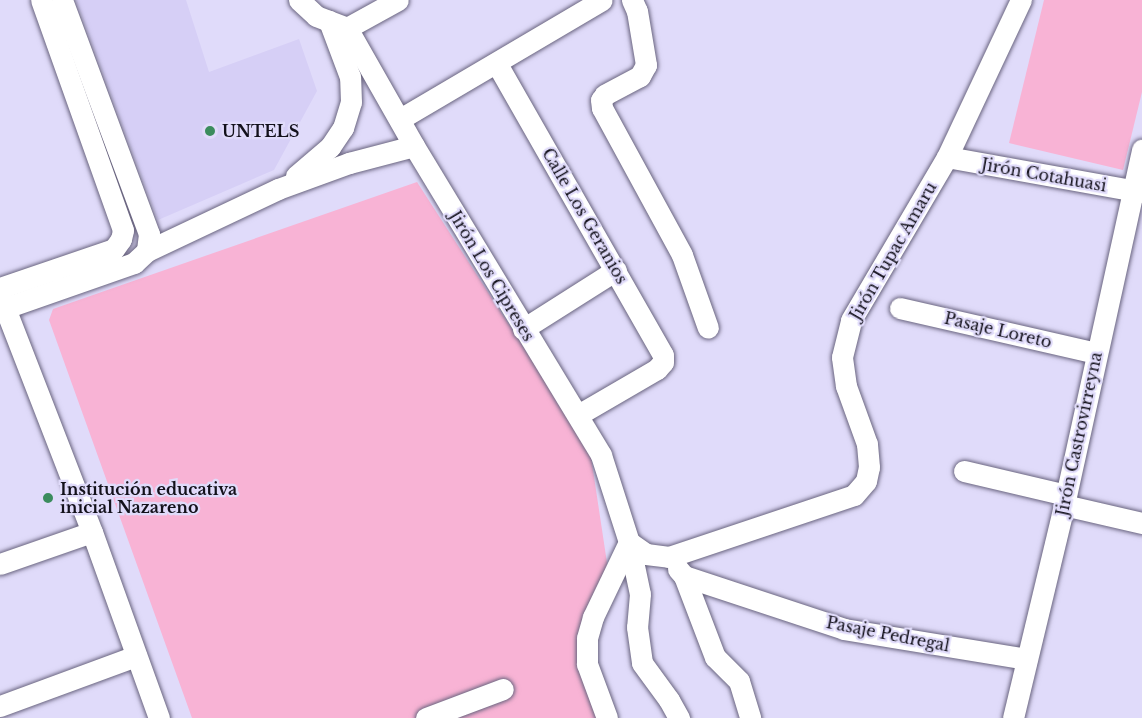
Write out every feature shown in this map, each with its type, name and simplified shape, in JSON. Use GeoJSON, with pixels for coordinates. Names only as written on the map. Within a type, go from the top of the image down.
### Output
{"type":"FeatureCollection","features":[{"type":"Feature","properties":{"kind":"street"},"geometry":{"type":"LineString","coordinates":[[2,297],[114,249],[121,239],[123,230],[40,0]]}},
{"type":"Feature","properties":{"kind":"street"},"geometry":{"type":"LineString","coordinates":[[62,0],[149,234],[147,251]]}},
{"type":"Feature","properties":{"kind":"street","name":"Jirón Los Cipreses"},"geometry":{"type":"LineString","coordinates":[[299,0],[316,16],[338,24],[400,119],[523,329],[601,455],[629,542],[640,594],[637,627],[642,663],[679,718]]}},
{"type":"Feature","properties":{"kind":"street"},"geometry":{"type":"LineString","coordinates":[[279,189],[314,163],[330,147],[343,128],[351,102],[350,77],[338,24],[399,0]]}},
{"type":"Feature","properties":{"kind":"street"},"geometry":{"type":"LineString","coordinates":[[400,119],[497,64],[602,0]]}},
{"type":"Feature","properties":{"kind":"street"},"geometry":{"type":"LineString","coordinates":[[633,0],[638,11],[646,65],[639,76],[604,95],[601,100],[602,108],[682,255],[708,328]]}},
{"type":"Feature","properties":{"kind":"street","name":"Jirón Tupac Amaru"},"geometry":{"type":"LineString","coordinates":[[669,557],[854,495],[866,481],[869,468],[867,444],[846,386],[842,357],[851,320],[947,158],[1021,0]]}},
{"type":"Feature","properties":{"kind":"street","name":"Calle Los Geranios"},"geometry":{"type":"LineString","coordinates":[[497,64],[663,355],[663,362],[657,369],[578,415]]}},
{"type":"Feature","properties":{"kind":"street"},"geometry":{"type":"LineString","coordinates":[[2,297],[134,263],[147,251],[279,189],[349,163],[414,146]]}},
{"type":"Feature","properties":{"kind":"street","name":"Jirón Castrovirreyna"},"geometry":{"type":"LineString","coordinates":[[1013,718],[1065,500],[1096,353],[1137,192],[1142,149]]}},
{"type":"Feature","properties":{"kind":"street","name":"Jirón Cotahuasi"},"geometry":{"type":"LineString","coordinates":[[947,158],[1137,192]]}},
{"type":"Feature","properties":{"kind":"street"},"geometry":{"type":"LineString","coordinates":[[523,329],[616,270]]}},
{"type":"Feature","properties":{"kind":"street"},"geometry":{"type":"LineString","coordinates":[[2,297],[92,532],[159,718]]}},
{"type":"Feature","properties":{"kind":"street","name":"Pasaje Loreto"},"geometry":{"type":"LineString","coordinates":[[900,308],[1096,353]]}},
{"type":"Feature","properties":{"kind":"street"},"geometry":{"type":"LineString","coordinates":[[964,471],[1142,523]]}},
{"type":"Feature","properties":{"kind":"street"},"geometry":{"type":"LineString","coordinates":[[0,564],[92,532]]}},
{"type":"Feature","properties":{"kind":"street"},"geometry":{"type":"LineString","coordinates":[[607,718],[587,664],[587,638],[593,617],[629,542],[646,554],[669,557],[684,576],[715,657],[739,681],[750,718]]}},
{"type":"Feature","properties":{"kind":"street","name":"Pasaje Pedregal"},"geometry":{"type":"LineString","coordinates":[[684,576],[844,629],[1027,659]]}},
{"type":"Feature","properties":{"kind":"street"},"geometry":{"type":"LineString","coordinates":[[0,706],[136,656]]}},
{"type":"Feature","properties":{"kind":"street"},"geometry":{"type":"LineString","coordinates":[[426,718],[503,689]]}},
{"type":"Feature","properties":{"kind":"shaded area","name":"UNTELS"},"geometry":{"type":"Polygon","coordinates":[[[76,0],[186,0],[209,72],[299,39],[317,91],[274,170],[158,220],[76,0]]]}},
{"type":"Feature","properties":{"kind":"shaded area"},"geometry":{"type":"Polygon","coordinates":[[[1044,0],[1142,0],[1142,92],[1123,170],[1009,143],[1044,0]]]}},
{"type":"Feature","properties":{"kind":"shaded area"},"geometry":{"type":"Polygon","coordinates":[[[417,182],[586,444],[591,457],[609,576],[586,620],[603,718],[192,718],[49,320],[53,309],[417,182]]]}},
{"type":"Feature","properties":{"kind":"place","name":"UNTELS"},"geometry":{"type":"Point","coordinates":[210,131]}},
{"type":"Feature","properties":{"kind":"place","name":"Institución educativa inicial Nazareno"},"geometry":{"type":"Point","coordinates":[48,498]}}]}
